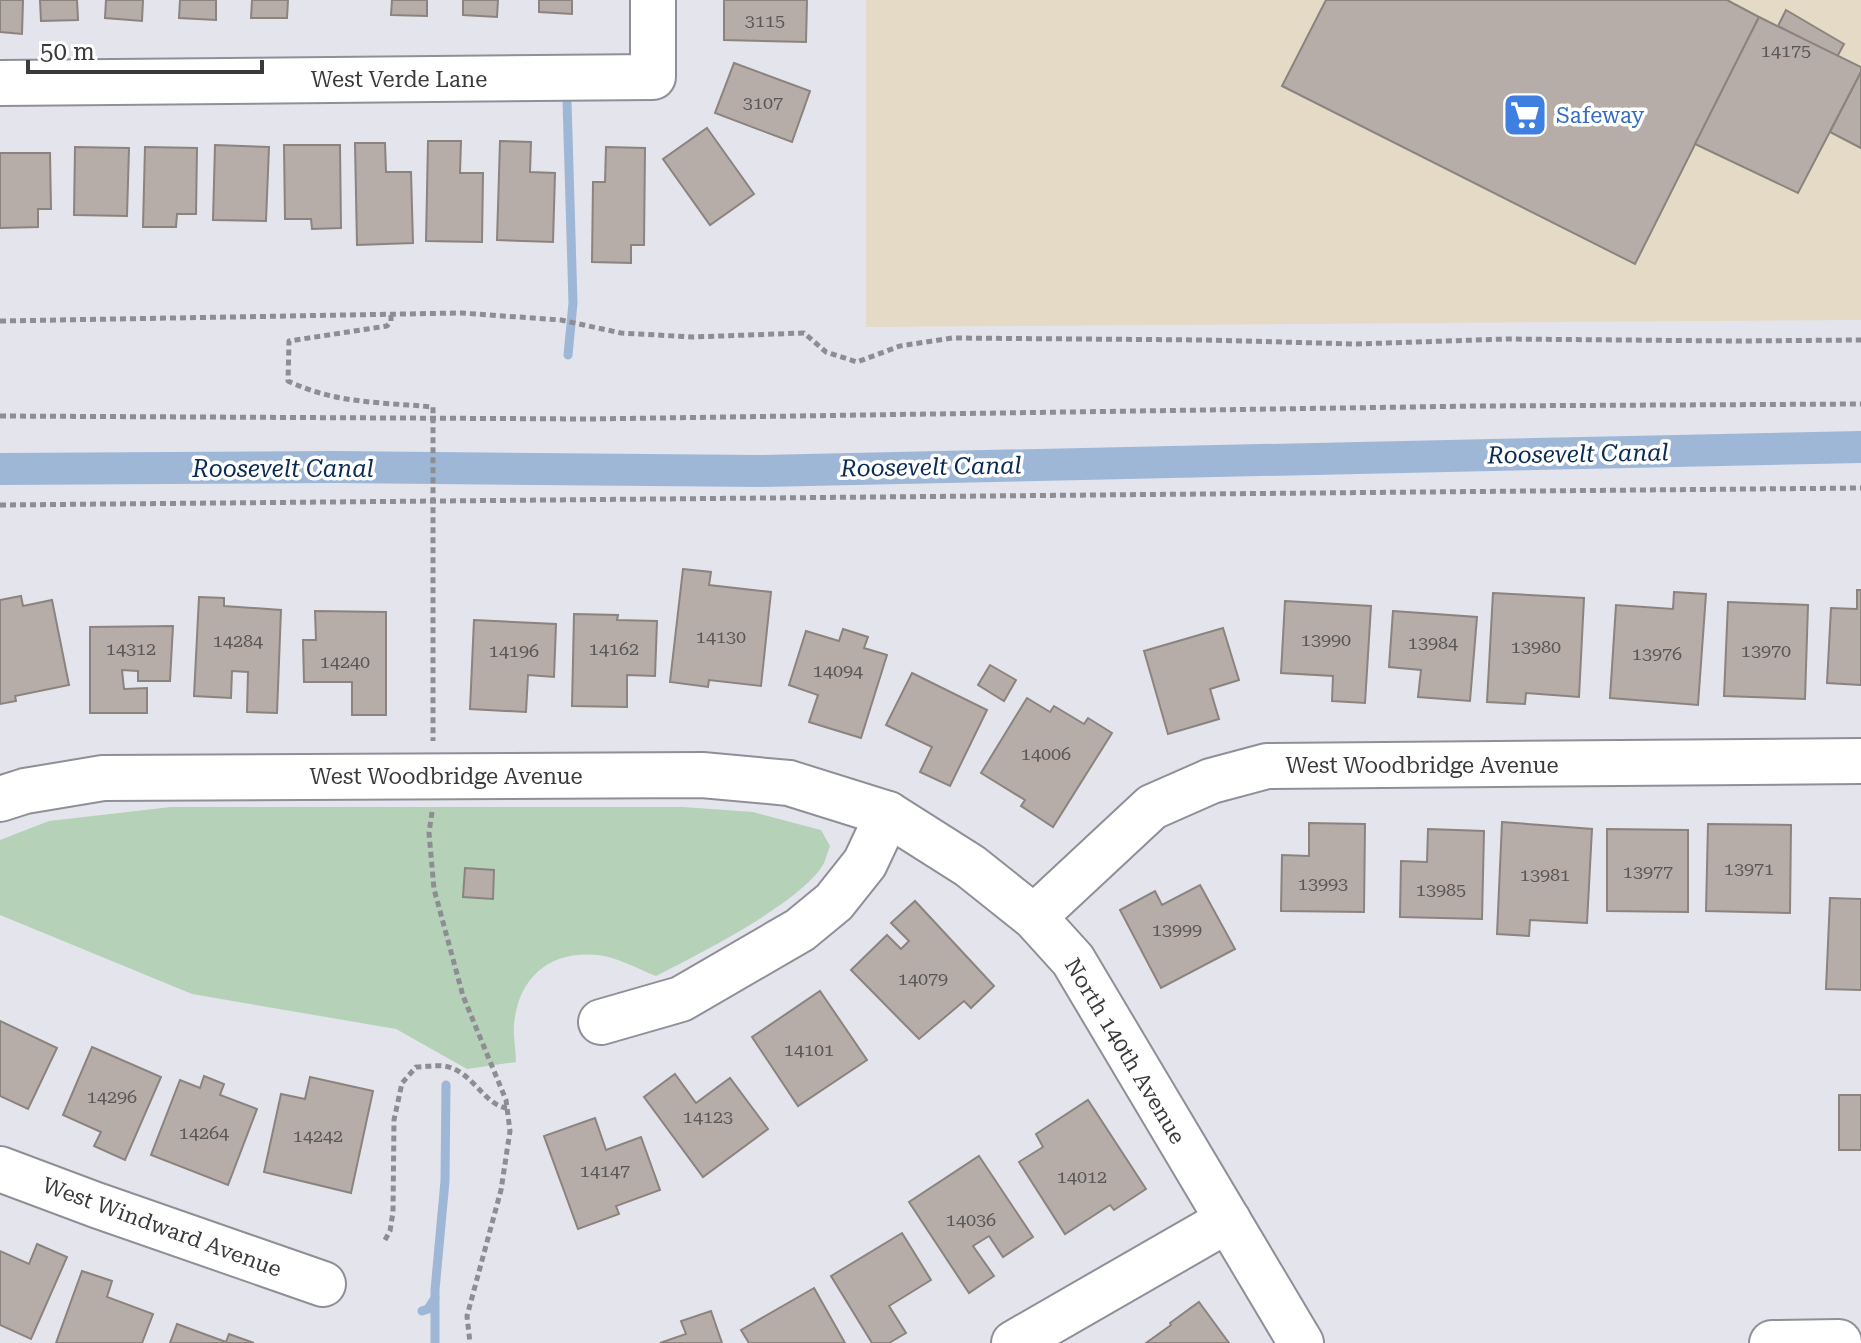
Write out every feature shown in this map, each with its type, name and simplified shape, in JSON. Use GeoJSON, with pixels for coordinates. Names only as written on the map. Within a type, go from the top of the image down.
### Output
{"type":"FeatureCollection","features":[{"type":"Feature","properties":{"kind":"street","name":"West Verde Lane"},"geometry":{"type":"LineString","coordinates":[[0,83],[653,77],[653,0]]}},
{"type":"Feature","properties":{"kind":"street","name":"West Woodbridge Avenue"},"geometry":{"type":"LineString","coordinates":[[1034,917],[1152,807],[1211,781],[1267,766],[1861,761]]}},
{"type":"Feature","properties":{"kind":"street","name":"West Woodbridge Avenue"},"geometry":{"type":"LineString","coordinates":[[0,799],[25,791],[103,778],[702,775],[789,783],[888,814]]}},
{"type":"Feature","properties":{"kind":"street","name":"North 140th Avenue"},"geometry":{"type":"LineString","coordinates":[[888,814],[970,866],[1034,917],[1073,960],[1301,1343]]}},
{"type":"Feature","properties":{"kind":"street"},"geometry":{"type":"LineString","coordinates":[[601,1022],[681,999],[800,930],[834,902],[865,863],[888,814]]}},
{"type":"Feature","properties":{"kind":"street","name":"West Windward Avenue"},"geometry":{"type":"LineString","coordinates":[[0,1169],[323,1284]]}},
{"type":"Feature","properties":{"kind":"street"},"geometry":{"type":"LineString","coordinates":[[1014,1343],[1228,1220]]}},
{"type":"Feature","properties":{"kind":"street"},"geometry":{"type":"LineString","coordinates":[[1772,1343],[1839,1342]]}},
{"type":"Feature","properties":{"kind":"path"},"geometry":{"type":"LineString","coordinates":[[0,321],[461,313],[561,320],[621,333],[766,336],[804,333],[826,352],[857,362],[900,346],[952,338],[1356,344],[1507,339],[1861,340]]}},
{"type":"Feature","properties":{"kind":"path"},"geometry":{"type":"LineString","coordinates":[[391,315],[387,326],[289,341],[288,381],[315,394],[340,399],[433,407],[433,754]]}},
{"type":"Feature","properties":{"kind":"path"},"geometry":{"type":"LineString","coordinates":[[0,416],[590,419],[1861,404]]}},
{"type":"Feature","properties":{"kind":"path"},"geometry":{"type":"LineString","coordinates":[[0,505],[1861,488]]}},
{"type":"Feature","properties":{"kind":"path"},"geometry":{"type":"LineString","coordinates":[[434,804],[429,833],[434,889],[463,996],[507,1108],[510,1131],[501,1190],[467,1316],[470,1343]]}},
{"type":"Feature","properties":{"kind":"path"},"geometry":{"type":"LineString","coordinates":[[385,1240],[393,1212],[394,1120],[402,1083],[416,1067],[444,1066],[465,1074],[497,1107],[507,1108]]}},
{"type":"Feature","properties":{"kind":"shaded area"},"geometry":{"type":"Polygon","coordinates":[[[866,0],[1861,0],[1861,320],[866,327],[866,0]]]}},
{"type":"Feature","properties":{"kind":"green space"},"geometry":{"type":"Polygon","coordinates":[[[171,807],[683,807],[753,812],[821,830],[830,846],[824,863],[795,894],[748,926],[656,976],[598,955],[565,957],[551,962],[530,980],[522,993],[514,1025],[516,1062],[467,1069],[396,1029],[192,994],[0,915],[0,840],[49,821],[171,807]]]}},
{"type":"Feature","properties":{"kind":"building"},"geometry":{"type":"Polygon","coordinates":[[[0,0],[23,0],[22,34],[0,32],[0,0]]]}},
{"type":"Feature","properties":{"kind":"building"},"geometry":{"type":"Polygon","coordinates":[[[40,0],[77,0],[78,20],[41,21],[40,0]]]}},
{"type":"Feature","properties":{"kind":"building"},"geometry":{"type":"Polygon","coordinates":[[[106,0],[143,0],[142,21],[105,18],[106,0]]]}},
{"type":"Feature","properties":{"kind":"building"},"geometry":{"type":"Polygon","coordinates":[[[180,0],[216,0],[216,20],[179,18],[180,0]]]}},
{"type":"Feature","properties":{"kind":"building"},"geometry":{"type":"Polygon","coordinates":[[[252,0],[288,0],[287,18],[251,18],[252,0]]]}},
{"type":"Feature","properties":{"kind":"building"},"geometry":{"type":"Polygon","coordinates":[[[392,0],[427,0],[427,16],[391,15],[392,0]]]}},
{"type":"Feature","properties":{"kind":"building"},"geometry":{"type":"Polygon","coordinates":[[[463,0],[498,0],[497,17],[463,15],[463,0]]]}},
{"type":"Feature","properties":{"kind":"building"},"geometry":{"type":"Polygon","coordinates":[[[539,0],[572,0],[572,14],[539,12],[539,0]]]}},
{"type":"Feature","properties":{"kind":"building"},"geometry":{"type":"Polygon","coordinates":[[[724,0],[807,0],[806,42],[724,40],[724,0]]]}},
{"type":"Feature","properties":{"kind":"building","name":"Safeway"},"geometry":{"type":"Polygon","coordinates":[[[1326,0],[1727,0],[1759,17],[1635,264],[1282,86],[1326,0]]]}},
{"type":"Feature","properties":{"kind":"building"},"geometry":{"type":"Polygon","coordinates":[[[1786,10],[1844,44],[1837,57],[1778,26],[1786,10]]]}},
{"type":"Feature","properties":{"kind":"building"},"geometry":{"type":"Polygon","coordinates":[[[1759,17],[1861,67],[1798,193],[1695,144],[1759,17]]]}},
{"type":"Feature","properties":{"kind":"building"},"geometry":{"type":"Polygon","coordinates":[[[734,63],[810,91],[792,142],[715,113],[734,63]]]}},
{"type":"Feature","properties":{"kind":"building"},"geometry":{"type":"Polygon","coordinates":[[[1861,72],[1861,148],[1830,132],[1861,72]]]}},
{"type":"Feature","properties":{"kind":"building"},"geometry":{"type":"Polygon","coordinates":[[[707,128],[754,194],[710,225],[663,159],[707,128]]]}},
{"type":"Feature","properties":{"kind":"building"},"geometry":{"type":"Polygon","coordinates":[[[428,141],[461,141],[460,173],[483,173],[482,242],[426,241],[428,141]]]}},
{"type":"Feature","properties":{"kind":"building"},"geometry":{"type":"Polygon","coordinates":[[[500,141],[531,142],[530,172],[555,173],[553,242],[497,240],[500,141]]]}},
{"type":"Feature","properties":{"kind":"building"},"geometry":{"type":"Polygon","coordinates":[[[355,143],[385,143],[386,172],[411,172],[413,243],[357,245],[355,143]]]}},
{"type":"Feature","properties":{"kind":"building"},"geometry":{"type":"Polygon","coordinates":[[[215,145],[269,147],[266,221],[213,220],[215,145]]]}},
{"type":"Feature","properties":{"kind":"building"},"geometry":{"type":"Polygon","coordinates":[[[284,145],[340,145],[341,228],[312,229],[311,219],[285,219],[284,145]]]}},
{"type":"Feature","properties":{"kind":"building"},"geometry":{"type":"Polygon","coordinates":[[[75,147],[129,148],[127,216],[74,215],[75,147]]]}},
{"type":"Feature","properties":{"kind":"building"},"geometry":{"type":"Polygon","coordinates":[[[145,147],[197,148],[196,214],[177,214],[176,227],[143,227],[145,147]]]}},
{"type":"Feature","properties":{"kind":"building"},"geometry":{"type":"Polygon","coordinates":[[[606,147],[645,148],[644,245],[631,245],[631,263],[592,262],[593,182],[605,182],[606,147]]]}},
{"type":"Feature","properties":{"kind":"building"},"geometry":{"type":"Polygon","coordinates":[[[0,153],[50,153],[51,209],[38,209],[38,227],[0,228],[0,153]]]}},
{"type":"Feature","properties":{"kind":"building"},"geometry":{"type":"Polygon","coordinates":[[[683,569],[711,572],[709,585],[771,592],[761,686],[709,680],[708,687],[670,682],[683,569]]]}},
{"type":"Feature","properties":{"kind":"building"},"geometry":{"type":"Polygon","coordinates":[[[1857,590],[1861,590],[1861,685],[1827,683],[1831,608],[1857,609],[1857,590]]]}},
{"type":"Feature","properties":{"kind":"building"},"geometry":{"type":"Polygon","coordinates":[[[1674,592],[1706,594],[1698,705],[1610,698],[1616,605],[1673,609],[1674,592]]]}},
{"type":"Feature","properties":{"kind":"building"},"geometry":{"type":"Polygon","coordinates":[[[1493,593],[1584,598],[1579,697],[1526,693],[1525,704],[1487,702],[1493,593]]]}},
{"type":"Feature","properties":{"kind":"building"},"geometry":{"type":"Polygon","coordinates":[[[21,596],[23,606],[52,600],[69,685],[15,696],[16,701],[0,704],[0,600],[21,596]]]}},
{"type":"Feature","properties":{"kind":"building"},"geometry":{"type":"Polygon","coordinates":[[[199,597],[224,598],[224,606],[281,610],[277,713],[247,712],[248,672],[232,671],[231,698],[194,696],[199,597]]]}},
{"type":"Feature","properties":{"kind":"building"},"geometry":{"type":"Polygon","coordinates":[[[1285,601],[1371,606],[1365,703],[1332,701],[1333,676],[1281,673],[1285,601]]]}},
{"type":"Feature","properties":{"kind":"building"},"geometry":{"type":"Polygon","coordinates":[[[1728,602],[1808,605],[1805,699],[1724,696],[1728,602]]]}},
{"type":"Feature","properties":{"kind":"building"},"geometry":{"type":"Polygon","coordinates":[[[315,611],[386,612],[386,715],[352,715],[352,682],[304,682],[303,640],[316,640],[315,611]]]}},
{"type":"Feature","properties":{"kind":"building"},"geometry":{"type":"Polygon","coordinates":[[[1393,611],[1477,617],[1470,701],[1418,697],[1421,670],[1389,667],[1393,611]]]}},
{"type":"Feature","properties":{"kind":"building"},"geometry":{"type":"Polygon","coordinates":[[[574,614],[618,615],[617,620],[657,621],[655,676],[627,675],[627,707],[572,706],[574,614]]]}},
{"type":"Feature","properties":{"kind":"building"},"geometry":{"type":"Polygon","coordinates":[[[474,620],[556,624],[554,677],[528,675],[526,712],[470,709],[474,620]]]}},
{"type":"Feature","properties":{"kind":"building"},"geometry":{"type":"Polygon","coordinates":[[[173,626],[170,681],[138,681],[138,671],[122,670],[124,689],[147,688],[147,713],[90,713],[90,627],[173,626]]]}},
{"type":"Feature","properties":{"kind":"building"},"geometry":{"type":"Polygon","coordinates":[[[1223,628],[1239,680],[1210,689],[1219,719],[1168,734],[1144,651],[1223,628]]]}},
{"type":"Feature","properties":{"kind":"building"},"geometry":{"type":"Polygon","coordinates":[[[843,629],[868,637],[864,648],[887,655],[861,738],[809,722],[818,695],[789,685],[806,631],[839,641],[843,629]]]}},
{"type":"Feature","properties":{"kind":"building"},"geometry":{"type":"Polygon","coordinates":[[[990,665],[1016,680],[1004,701],[978,685],[990,665]]]}},
{"type":"Feature","properties":{"kind":"building"},"geometry":{"type":"Polygon","coordinates":[[[912,673],[987,710],[950,786],[920,772],[932,747],[886,725],[912,673]]]}},
{"type":"Feature","properties":{"kind":"building"},"geometry":{"type":"Polygon","coordinates":[[[1027,698],[1050,712],[1054,706],[1084,724],[1088,718],[1112,733],[1053,827],[1021,806],[1025,800],[981,773],[1027,698]]]}},
{"type":"Feature","properties":{"kind":"building"},"geometry":{"type":"Polygon","coordinates":[[[1502,822],[1592,829],[1587,923],[1530,920],[1529,936],[1497,934],[1502,822]]]}},
{"type":"Feature","properties":{"kind":"building"},"geometry":{"type":"Polygon","coordinates":[[[1309,823],[1365,824],[1364,912],[1281,911],[1282,855],[1309,856],[1309,823]]]}},
{"type":"Feature","properties":{"kind":"building"},"geometry":{"type":"Polygon","coordinates":[[[1708,824],[1791,825],[1790,913],[1706,911],[1708,824]]]}},
{"type":"Feature","properties":{"kind":"building"},"geometry":{"type":"Polygon","coordinates":[[[1428,829],[1484,831],[1482,919],[1400,917],[1401,861],[1427,862],[1428,829]]]}},
{"type":"Feature","properties":{"kind":"building"},"geometry":{"type":"Polygon","coordinates":[[[1607,829],[1688,830],[1688,912],[1607,911],[1607,829]]]}},
{"type":"Feature","properties":{"kind":"building"},"geometry":{"type":"Polygon","coordinates":[[[465,868],[494,870],[493,899],[463,897],[465,868]]]}},
{"type":"Feature","properties":{"kind":"building"},"geometry":{"type":"Polygon","coordinates":[[[1200,885],[1235,949],[1161,988],[1120,910],[1155,891],[1162,905],[1200,885]]]}},
{"type":"Feature","properties":{"kind":"building"},"geometry":{"type":"Polygon","coordinates":[[[1830,898],[1861,899],[1861,990],[1826,989],[1830,898]]]}},
{"type":"Feature","properties":{"kind":"building"},"geometry":{"type":"Polygon","coordinates":[[[915,901],[994,986],[971,1008],[964,1001],[919,1039],[851,970],[887,935],[901,949],[909,941],[891,923],[915,901]]]}},
{"type":"Feature","properties":{"kind":"building"},"geometry":{"type":"Polygon","coordinates":[[[820,991],[867,1060],[798,1106],[752,1037],[820,991]]]}},
{"type":"Feature","properties":{"kind":"building"},"geometry":{"type":"Polygon","coordinates":[[[0,1021],[57,1048],[28,1109],[0,1096],[0,1021]]]}},
{"type":"Feature","properties":{"kind":"building"},"geometry":{"type":"Polygon","coordinates":[[[92,1047],[161,1077],[125,1160],[94,1146],[101,1132],[63,1115],[92,1047]]]}},
{"type":"Feature","properties":{"kind":"building"},"geometry":{"type":"Polygon","coordinates":[[[675,1074],[696,1103],[730,1078],[768,1129],[703,1177],[644,1097],[675,1074]]]}},
{"type":"Feature","properties":{"kind":"building"},"geometry":{"type":"Polygon","coordinates":[[[204,1076],[224,1084],[220,1095],[257,1109],[228,1185],[151,1155],[180,1080],[200,1088],[204,1076]]]}},
{"type":"Feature","properties":{"kind":"building"},"geometry":{"type":"Polygon","coordinates":[[[310,1077],[373,1091],[351,1193],[264,1172],[281,1094],[305,1099],[310,1077]]]}},
{"type":"Feature","properties":{"kind":"building"},"geometry":{"type":"Polygon","coordinates":[[[1839,1095],[1861,1095],[1861,1150],[1839,1150],[1839,1095]]]}},
{"type":"Feature","properties":{"kind":"building"},"geometry":{"type":"Polygon","coordinates":[[[1088,1100],[1146,1189],[1114,1210],[1110,1205],[1065,1234],[1019,1162],[1043,1147],[1036,1134],[1088,1100]]]}},
{"type":"Feature","properties":{"kind":"building"},"geometry":{"type":"Polygon","coordinates":[[[595,1118],[606,1150],[641,1137],[660,1190],[616,1206],[619,1214],[578,1229],[544,1136],[595,1118]]]}},
{"type":"Feature","properties":{"kind":"building"},"geometry":{"type":"Polygon","coordinates":[[[979,1156],[1033,1237],[1003,1257],[989,1236],[973,1246],[994,1276],[969,1293],[909,1202],[979,1156]]]}},
{"type":"Feature","properties":{"kind":"building"},"geometry":{"type":"Polygon","coordinates":[[[902,1233],[931,1280],[889,1306],[906,1333],[889,1343],[872,1343],[831,1276],[902,1233]]]}},
{"type":"Feature","properties":{"kind":"building"},"geometry":{"type":"Polygon","coordinates":[[[37,1244],[67,1257],[31,1339],[0,1325],[0,1251],[29,1264],[37,1244]]]}},
{"type":"Feature","properties":{"kind":"building"},"geometry":{"type":"Polygon","coordinates":[[[82,1271],[112,1281],[107,1297],[153,1314],[142,1343],[56,1343],[82,1271]]]}},
{"type":"Feature","properties":{"kind":"building"},"geometry":{"type":"Polygon","coordinates":[[[814,1288],[845,1343],[749,1343],[741,1330],[814,1288]]]}},
{"type":"Feature","properties":{"kind":"building"},"geometry":{"type":"Polygon","coordinates":[[[1199,1302],[1229,1343],[1146,1343],[1170,1323],[1199,1302]]]}},
{"type":"Feature","properties":{"kind":"building"},"geometry":{"type":"Polygon","coordinates":[[[711,1311],[722,1343],[660,1343],[686,1334],[681,1321],[711,1311]]]}},
{"type":"Feature","properties":{"kind":"building"},"geometry":{"type":"Polygon","coordinates":[[[177,1324],[226,1342],[229,1334],[254,1343],[170,1343],[177,1324]]]}},
{"type":"Feature","properties":{"kind":"waterway"},"geometry":{"type":"LineString","coordinates":[[567,101],[573,303],[568,355]]}},
{"type":"Feature","properties":{"kind":"waterway","name":"Roosevelt Canal"},"geometry":{"type":"LineString","coordinates":[[0,469],[335,467],[760,471],[1861,447]]}},
{"type":"Feature","properties":{"kind":"waterway"},"geometry":{"type":"LineString","coordinates":[[435,1343],[435,1290],[445,1181],[446,1085]]}},
{"type":"Feature","properties":{"kind":"waterway"},"geometry":{"type":"LineString","coordinates":[[422,1311],[428,1309],[435,1298]]}},
{"type":"Feature","properties":{"kind":"place","name":"Safeway"},"geometry":{"type":"Point","coordinates":[1525,115]}}]}
